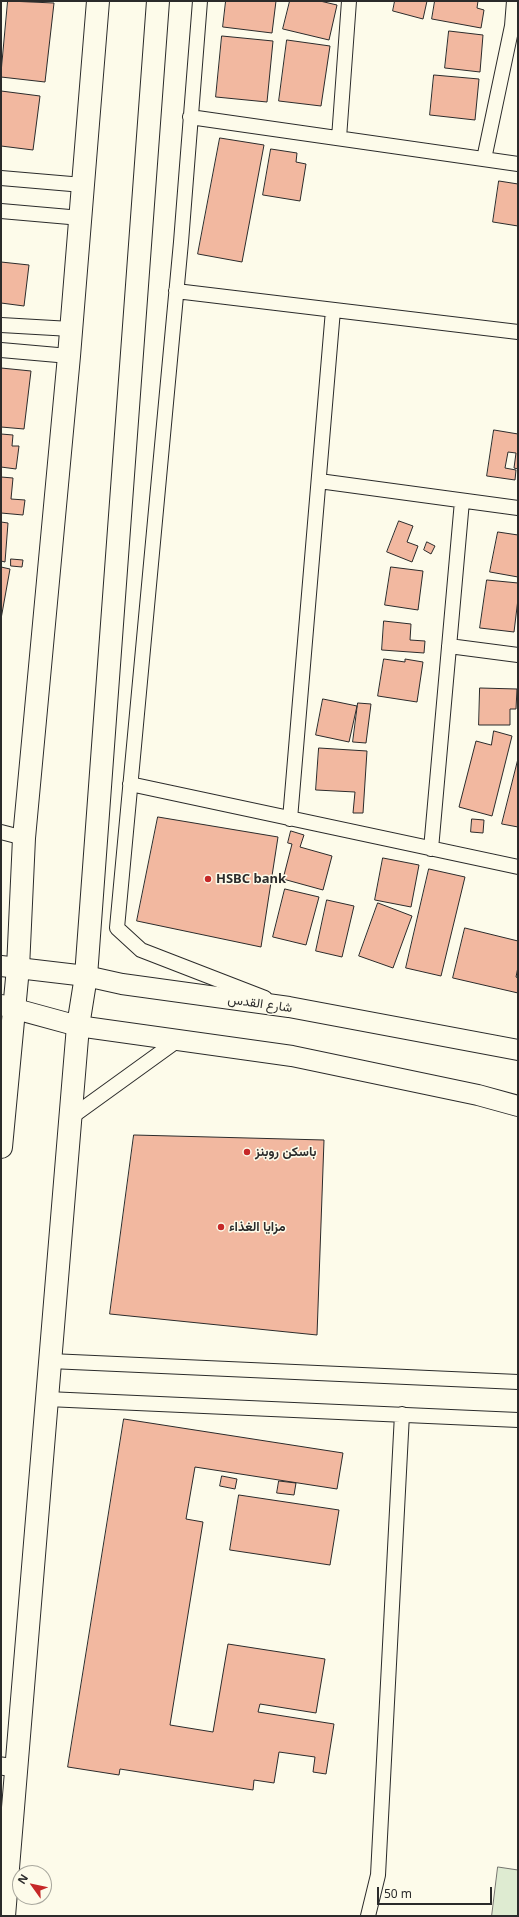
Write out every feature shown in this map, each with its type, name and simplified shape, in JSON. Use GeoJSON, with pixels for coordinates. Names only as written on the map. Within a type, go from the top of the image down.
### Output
{"type":"FeatureCollection","features":[{"type":"Feature","properties":{"kind":"main road"},"geometry":{"type":"LineString","coordinates":[[1,1147],[9,967],[24,838],[69,356],[98,1]]}},
{"type":"Feature","properties":{"kind":"main road"},"geometry":{"type":"LineString","coordinates":[[4,1916],[8,1767],[47,1399],[78,1026],[86,976],[158,1]]}},
{"type":"Feature","properties":{"kind":"main road","name":"شارع القدس"},"geometry":{"type":"LineString","coordinates":[[9,967],[86,976],[122,984],[289,1008],[518,1050]]}},
{"type":"Feature","properties":{"kind":"main road"},"geometry":{"type":"LineString","coordinates":[[7,1007],[78,1026],[292,1056],[478,1095],[518,1106]]}},
{"type":"Feature","properties":{"kind":"street"},"geometry":{"type":"LineString","coordinates":[[200,1],[176,291],[117,928],[141,950],[289,1008]]}},
{"type":"Feature","properties":{"kind":"street"},"geometry":{"type":"LineString","coordinates":[[339,138],[349,1]]}},
{"type":"Feature","properties":{"kind":"street"},"geometry":{"type":"LineString","coordinates":[[484,159],[515,27],[514,1]]}},
{"type":"Feature","properties":{"kind":"street"},"geometry":{"type":"LineString","coordinates":[[190,117],[518,164]]}},
{"type":"Feature","properties":{"kind":"street"},"geometry":{"type":"LineString","coordinates":[[1,178],[83,185]]}},
{"type":"Feature","properties":{"kind":"street"},"geometry":{"type":"LineString","coordinates":[[1,211],[80,218]]}},
{"type":"Feature","properties":{"kind":"street"},"geometry":{"type":"LineString","coordinates":[[176,291],[518,332]]}},
{"type":"Feature","properties":{"kind":"street"},"geometry":{"type":"LineString","coordinates":[[290,819],[333,310]]}},
{"type":"Feature","properties":{"kind":"street"},"geometry":{"type":"LineString","coordinates":[[1,324],[71,329]]}},
{"type":"Feature","properties":{"kind":"street"},"geometry":{"type":"LineString","coordinates":[[1,350],[69,356]]}},
{"type":"Feature","properties":{"kind":"street"},"geometry":{"type":"LineString","coordinates":[[318,481],[518,508]]}},
{"type":"Feature","properties":{"kind":"street"},"geometry":{"type":"LineString","coordinates":[[431,849],[462,501]]}},
{"type":"Feature","properties":{"kind":"street"},"geometry":{"type":"LineString","coordinates":[[449,646],[518,655]]}},
{"type":"Feature","properties":{"kind":"street"},"geometry":{"type":"LineString","coordinates":[[130,784],[518,868]]}},
{"type":"Feature","properties":{"kind":"street"},"geometry":{"type":"LineString","coordinates":[[1,832],[24,838]]}},
{"type":"Feature","properties":{"kind":"street"},"geometry":{"type":"LineString","coordinates":[[70,1118],[178,1040]]}},
{"type":"Feature","properties":{"kind":"street"},"geometry":{"type":"LineString","coordinates":[[50,1360],[518,1382]]}},
{"type":"Feature","properties":{"kind":"street"},"geometry":{"type":"LineString","coordinates":[[47,1399],[518,1420]]}},
{"type":"Feature","properties":{"kind":"street"},"geometry":{"type":"LineString","coordinates":[[368,1916],[378,1875],[402,1414]]}},
{"type":"Feature","properties":{"kind":"green space"},"geometry":{"type":"Polygon","coordinates":[[[498,1867],[518,1870],[518,1916],[492,1916],[498,1867]]]}},
{"type":"Feature","properties":{"kind":"building"},"geometry":{"type":"Polygon","coordinates":[[[8,1],[54,3],[45,82],[1,77],[8,1]]]}},
{"type":"Feature","properties":{"kind":"building"},"geometry":{"type":"Polygon","coordinates":[[[226,1],[276,1],[272,33],[223,27],[226,1]]]}},
{"type":"Feature","properties":{"kind":"building"},"geometry":{"type":"Polygon","coordinates":[[[290,1],[320,1],[337,5],[329,40],[283,29],[290,1]]]}},
{"type":"Feature","properties":{"kind":"building"},"geometry":{"type":"Polygon","coordinates":[[[395,1],[427,1],[423,19],[393,11],[395,1]]]}},
{"type":"Feature","properties":{"kind":"building"},"geometry":{"type":"Polygon","coordinates":[[[435,1],[478,1],[477,8],[484,10],[481,28],[432,19],[435,1]]]}},
{"type":"Feature","properties":{"kind":"building"},"geometry":{"type":"Polygon","coordinates":[[[449,31],[483,35],[480,72],[445,68],[449,31]]]}},
{"type":"Feature","properties":{"kind":"building"},"geometry":{"type":"Polygon","coordinates":[[[222,36],[273,41],[267,102],[216,97],[222,36]]]}},
{"type":"Feature","properties":{"kind":"building"},"geometry":{"type":"Polygon","coordinates":[[[287,40],[330,46],[321,106],[279,101],[287,40]]]}},
{"type":"Feature","properties":{"kind":"building"},"geometry":{"type":"Polygon","coordinates":[[[434,75],[479,79],[475,120],[430,115],[434,75]]]}},
{"type":"Feature","properties":{"kind":"building"},"geometry":{"type":"Polygon","coordinates":[[[1,91],[40,96],[33,150],[1,146],[1,91]]]}},
{"type":"Feature","properties":{"kind":"building"},"geometry":{"type":"Polygon","coordinates":[[[220,138],[264,145],[242,262],[198,254],[220,138]]]}},
{"type":"Feature","properties":{"kind":"building"},"geometry":{"type":"Polygon","coordinates":[[[271,149],[297,153],[296,162],[306,164],[300,201],[263,195],[271,149]]]}},
{"type":"Feature","properties":{"kind":"building"},"geometry":{"type":"Polygon","coordinates":[[[499,181],[518,184],[518,226],[493,222],[499,181]]]}},
{"type":"Feature","properties":{"kind":"building"},"geometry":{"type":"Polygon","coordinates":[[[1,262],[29,265],[24,306],[1,303],[1,262]]]}},
{"type":"Feature","properties":{"kind":"building"},"geometry":{"type":"Polygon","coordinates":[[[1,368],[31,371],[24,429],[1,427],[1,368]]]}},
{"type":"Feature","properties":{"kind":"building"},"geometry":{"type":"Polygon","coordinates":[[[494,430],[518,434],[518,469],[514,468],[516,453],[508,452],[505,468],[516,470],[515,480],[487,476],[494,430]]]}},
{"type":"Feature","properties":{"kind":"building"},"geometry":{"type":"Polygon","coordinates":[[[1,434],[13,435],[12,446],[19,446],[16,469],[1,467],[1,434]]]}},
{"type":"Feature","properties":{"kind":"building"},"geometry":{"type":"Polygon","coordinates":[[[1,477],[13,478],[11,499],[25,500],[23,515],[1,513],[1,477]]]}},
{"type":"Feature","properties":{"kind":"building"},"geometry":{"type":"Polygon","coordinates":[[[399,521],[413,526],[407,542],[418,546],[412,562],[387,552],[399,521]]]}},
{"type":"Feature","properties":{"kind":"building"},"geometry":{"type":"Polygon","coordinates":[[[1,522],[8,523],[5,562],[1,561],[1,522]]]}},
{"type":"Feature","properties":{"kind":"building"},"geometry":{"type":"Polygon","coordinates":[[[498,532],[518,535],[518,577],[490,572],[498,532]]]}},
{"type":"Feature","properties":{"kind":"building"},"geometry":{"type":"Polygon","coordinates":[[[427,542],[435,546],[431,554],[424,550],[427,542]]]}},
{"type":"Feature","properties":{"kind":"building"},"geometry":{"type":"Polygon","coordinates":[[[11,559],[23,560],[22,567],[11,566],[11,559]]]}},
{"type":"Feature","properties":{"kind":"building"},"geometry":{"type":"Polygon","coordinates":[[[1,567],[10,569],[1,619],[1,567]]]}},
{"type":"Feature","properties":{"kind":"building"},"geometry":{"type":"Polygon","coordinates":[[[391,567],[423,571],[418,610],[385,605],[391,567]]]}},
{"type":"Feature","properties":{"kind":"building"},"geometry":{"type":"Polygon","coordinates":[[[487,580],[518,583],[518,599],[514,632],[480,628],[487,580]]]}},
{"type":"Feature","properties":{"kind":"building"},"geometry":{"type":"Polygon","coordinates":[[[384,621],[411,624],[410,640],[425,641],[424,653],[382,650],[384,621]]]}},
{"type":"Feature","properties":{"kind":"building"},"geometry":{"type":"Polygon","coordinates":[[[384,659],[405,662],[405,659],[423,662],[417,702],[378,696],[384,659]]]}},
{"type":"Feature","properties":{"kind":"building"},"geometry":{"type":"Polygon","coordinates":[[[480,688],[517,689],[516,709],[510,709],[510,725],[479,725],[480,688]]]}},
{"type":"Feature","properties":{"kind":"building"},"geometry":{"type":"Polygon","coordinates":[[[323,699],[357,706],[349,742],[316,735],[323,699]]]}},
{"type":"Feature","properties":{"kind":"building"},"geometry":{"type":"Polygon","coordinates":[[[358,703],[371,704],[366,743],[353,742],[358,703]]]}},
{"type":"Feature","properties":{"kind":"building"},"geometry":{"type":"Polygon","coordinates":[[[494,731],[512,736],[492,816],[459,807],[476,741],[491,745],[494,731]]]}},
{"type":"Feature","properties":{"kind":"building"},"geometry":{"type":"Polygon","coordinates":[[[319,748],[367,751],[363,813],[353,813],[355,792],[316,790],[319,748]]]}},
{"type":"Feature","properties":{"kind":"building"},"geometry":{"type":"Polygon","coordinates":[[[518,759],[518,827],[502,824],[518,759]]]}},
{"type":"Feature","properties":{"kind":"building","name":"HSBC bank"},"geometry":{"type":"Polygon","coordinates":[[[158,817],[278,837],[261,947],[137,921],[158,817]]]}},
{"type":"Feature","properties":{"kind":"building"},"geometry":{"type":"Polygon","coordinates":[[[472,819],[484,820],[483,833],[471,832],[472,819]]]}},
{"type":"Feature","properties":{"kind":"building"},"geometry":{"type":"Polygon","coordinates":[[[291,831],[304,835],[300,847],[332,856],[323,890],[283,879],[292,844],[288,843],[291,831]]]}},
{"type":"Feature","properties":{"kind":"building"},"geometry":{"type":"Polygon","coordinates":[[[383,858],[419,865],[411,907],[375,900],[383,858]]]}},
{"type":"Feature","properties":{"kind":"building"},"geometry":{"type":"Polygon","coordinates":[[[429,869],[465,877],[441,976],[406,968],[429,869]]]}},
{"type":"Feature","properties":{"kind":"building"},"geometry":{"type":"Polygon","coordinates":[[[285,889],[319,897],[306,945],[273,937],[285,889]]]}},
{"type":"Feature","properties":{"kind":"building"},"geometry":{"type":"Polygon","coordinates":[[[327,900],[354,906],[342,957],[316,951],[327,900]]]}},
{"type":"Feature","properties":{"kind":"building"},"geometry":{"type":"Polygon","coordinates":[[[378,903],[412,916],[393,968],[359,956],[378,903]]]}},
{"type":"Feature","properties":{"kind":"building"},"geometry":{"type":"Polygon","coordinates":[[[465,928],[518,941],[518,967],[516,977],[518,978],[518,993],[453,978],[465,928]]]}},
{"type":"Feature","properties":{"kind":"building","name":"مزايا الغذاء"},"geometry":{"type":"Polygon","coordinates":[[[134,1135],[324,1140],[317,1335],[110,1314],[134,1135]]]}},
{"type":"Feature","properties":{"kind":"building"},"geometry":{"type":"Polygon","coordinates":[[[124,1419],[343,1453],[337,1489],[195,1467],[186,1519],[203,1522],[170,1725],[213,1732],[228,1644],[325,1659],[316,1713],[260,1704],[258,1712],[334,1724],[326,1774],[313,1772],[315,1757],[279,1752],[274,1783],[254,1780],[253,1790],[120,1769],[119,1775],[68,1767],[124,1419]]]}},
{"type":"Feature","properties":{"kind":"building"},"geometry":{"type":"Polygon","coordinates":[[[222,1476],[237,1479],[235,1489],[220,1486],[222,1476]]]}},
{"type":"Feature","properties":{"kind":"building"},"geometry":{"type":"Polygon","coordinates":[[[279,1481],[296,1483],[294,1495],[277,1493],[279,1481]]]}},
{"type":"Feature","properties":{"kind":"building"},"geometry":{"type":"Polygon","coordinates":[[[239,1495],[339,1510],[330,1565],[230,1550],[239,1495]]]}},
{"type":"Feature","properties":{"kind":"place","name":"HSBC bank"},"geometry":{"type":"Point","coordinates":[208,879]}},
{"type":"Feature","properties":{"kind":"place","name":"باسكن روبنز"},"geometry":{"type":"Point","coordinates":[247,1152]}},
{"type":"Feature","properties":{"kind":"place","name":"مزايا الغذاء"},"geometry":{"type":"Point","coordinates":[221,1227]}}]}
